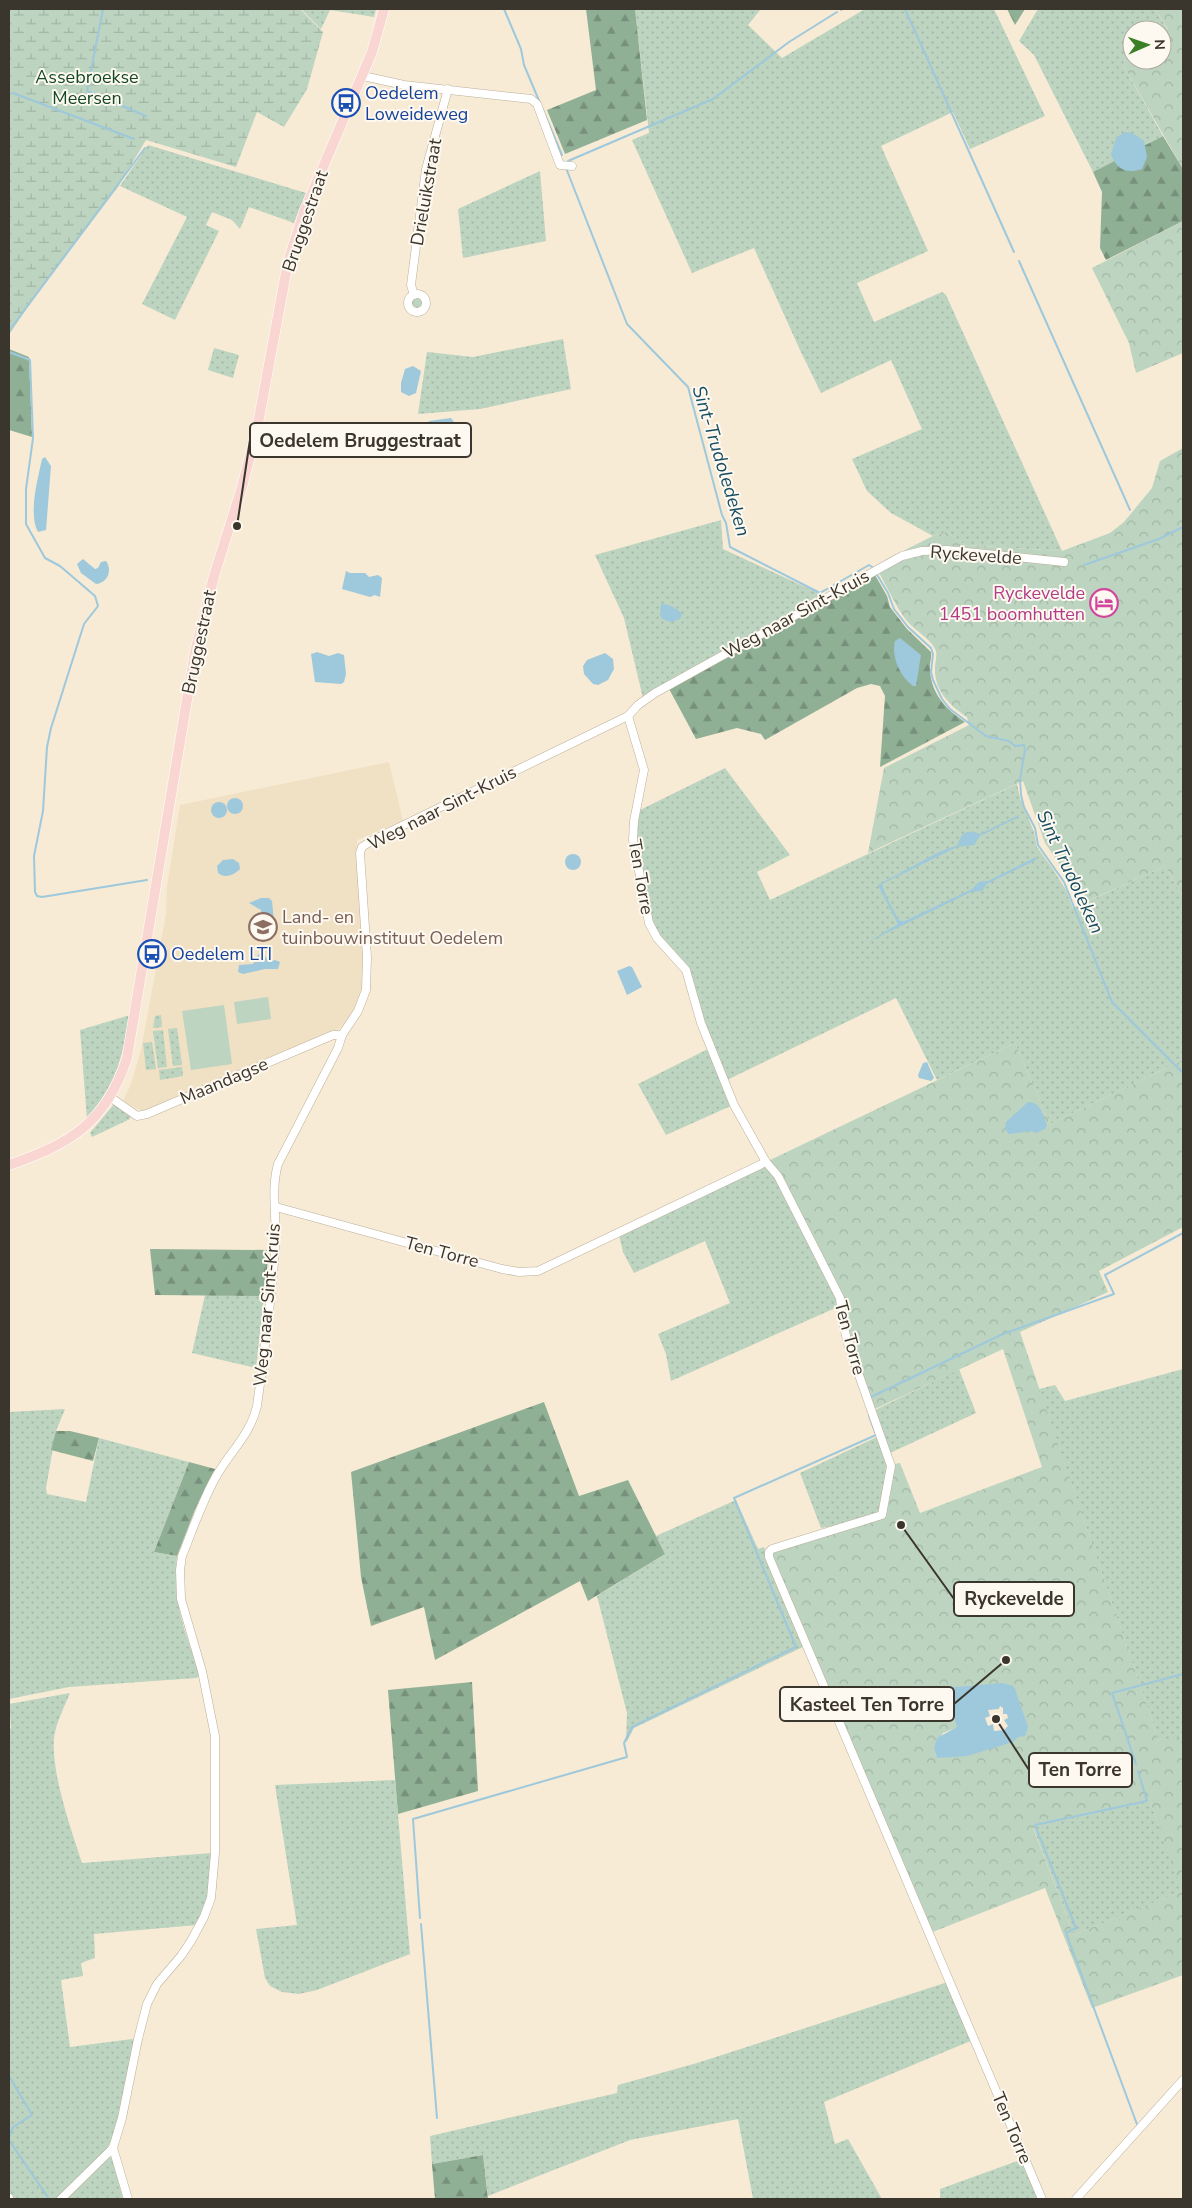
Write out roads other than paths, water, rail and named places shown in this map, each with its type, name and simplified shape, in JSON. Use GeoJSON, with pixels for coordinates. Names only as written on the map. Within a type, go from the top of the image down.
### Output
{"type":"FeatureCollection","features":[{"type":"Feature","properties":{"kind":"main road","name":"Bruggestraat"},"geometry":{"type":"LineString","coordinates":[[9,1165],[48,1150],[73,1137],[94,1118],[110,1097],[122,1075],[131,1041],[195,652],[214,576],[242,487],[257,429],[288,262],[307,205],[362,76],[384,9]]}},
{"type":"Feature","properties":{"kind":"street"},"geometry":{"type":"LineString","coordinates":[[362,76],[404,85],[531,99],[538,104],[560,165],[572,166]]}},
{"type":"Feature","properties":{"kind":"street","name":"Drieluikstraat"},"geometry":{"type":"LineString","coordinates":[[414,295],[410,285],[426,169],[448,90]]}},
{"type":"Feature","properties":{"kind":"street","name":"Ryckevelde"},"geometry":{"type":"LineString","coordinates":[[890,562],[910,553],[946,550],[1064,562]]}},
{"type":"Feature","properties":{"kind":"street","name":"Weg naar Sint-Kruis"},"geometry":{"type":"LineString","coordinates":[[61,2199],[112,2148],[122,2118],[147,2004],[158,1984],[181,1956],[195,1934],[208,1908],[212,1890],[216,1796],[215,1736],[202,1671],[183,1610],[180,1570],[182,1556],[219,1470],[245,1437],[254,1418],[262,1369],[276,1250],[274,1185],[278,1164],[338,1048],[342,1034],[358,1011],[366,990],[367,957],[360,853],[362,847],[628,716],[638,705],[655,693],[890,562]]}},
{"type":"Feature","properties":{"kind":"street","name":"Ten Torre"},"geometry":{"type":"LineString","coordinates":[[628,716],[644,770],[634,821],[633,840],[647,918],[658,938],[686,970],[701,1023],[738,1114],[766,1162],[778,1176],[838,1292],[848,1344],[889,1458],[891,1472],[882,1515],[772,1548],[768,1552],[769,1557],[1042,2199]]}},
{"type":"Feature","properties":{"kind":"street","name":"Maandagse"},"geometry":{"type":"LineString","coordinates":[[110,1097],[137,1116],[147,1114],[333,1035],[342,1034]]}},
{"type":"Feature","properties":{"kind":"street","name":"Ten Torre"},"geometry":{"type":"LineString","coordinates":[[276,1207],[502,1269],[531,1272],[538,1271],[614,1236],[766,1162]]}},
{"type":"Feature","properties":{"kind":"street"},"geometry":{"type":"LineString","coordinates":[[1076,2199],[1183,2080]]}},
{"type":"Feature","properties":{"kind":"street"},"geometry":{"type":"LineString","coordinates":[[112,2148],[128,2199]]}},
{"type":"Feature","properties":{"kind":"water"},"geometry":{"type":"Polygon","coordinates":[[[1125,132],[1132,133],[1144,141],[1147,157],[1142,169],[1123,170],[1111,155],[1116,138],[1125,132]]]}},
{"type":"Feature","properties":{"kind":"water"},"geometry":{"type":"Polygon","coordinates":[[[413,366],[421,371],[416,393],[409,396],[401,392],[401,383],[405,369],[413,366]]]}},
{"type":"Feature","properties":{"kind":"water"},"geometry":{"type":"Polygon","coordinates":[[[451,418],[454,422],[454,431],[444,439],[437,455],[427,454],[413,444],[429,421],[451,418]]]}},
{"type":"Feature","properties":{"kind":"water"},"geometry":{"type":"Polygon","coordinates":[[[45,457],[51,466],[46,530],[38,532],[35,524],[34,506],[42,459],[45,457]]]}},
{"type":"Feature","properties":{"kind":"water"},"geometry":{"type":"Polygon","coordinates":[[[83,559],[95,569],[98,568],[101,562],[106,561],[109,572],[106,579],[96,584],[81,573],[77,564],[83,559]]]}},
{"type":"Feature","properties":{"kind":"water"},"geometry":{"type":"Polygon","coordinates":[[[346,571],[350,573],[365,573],[369,577],[378,575],[382,578],[380,597],[375,595],[370,597],[342,589],[346,571]]]}},
{"type":"Feature","properties":{"kind":"water"},"geometry":{"type":"Polygon","coordinates":[[[661,604],[670,605],[678,610],[682,614],[680,619],[671,622],[662,619],[660,615],[661,604]]]}},
{"type":"Feature","properties":{"kind":"water"},"geometry":{"type":"Polygon","coordinates":[[[900,638],[921,655],[916,686],[908,682],[898,666],[894,647],[895,641],[900,638]]]}},
{"type":"Feature","properties":{"kind":"water"},"geometry":{"type":"Polygon","coordinates":[[[317,652],[329,656],[338,653],[344,655],[346,674],[344,682],[341,684],[315,682],[311,654],[317,652]]]}},
{"type":"Feature","properties":{"kind":"water"},"geometry":{"type":"Polygon","coordinates":[[[605,653],[613,659],[614,669],[608,680],[598,685],[593,684],[584,674],[583,666],[587,660],[605,653]]]}},
{"type":"Feature","properties":{"kind":"water"},"geometry":{"type":"Polygon","coordinates":[[[235,798],[243,806],[235,814],[227,806],[235,798]]]}},
{"type":"Feature","properties":{"kind":"water"},"geometry":{"type":"Polygon","coordinates":[[[219,802],[227,810],[219,818],[211,810],[219,802]]]}},
{"type":"Feature","properties":{"kind":"water"},"geometry":{"type":"Polygon","coordinates":[[[1019,815],[1017,818],[980,836],[974,845],[957,847],[882,884],[886,896],[898,919],[905,921],[972,889],[979,882],[988,881],[1036,857],[1036,860],[987,884],[982,891],[971,892],[868,942],[898,924],[878,885],[939,852],[958,845],[965,833],[980,834],[1019,815]]]}},
{"type":"Feature","properties":{"kind":"water"},"geometry":{"type":"Polygon","coordinates":[[[570,854],[576,854],[581,859],[579,868],[570,870],[565,865],[565,859],[570,854]]]}},
{"type":"Feature","properties":{"kind":"water"},"geometry":{"type":"Polygon","coordinates":[[[233,859],[239,863],[240,869],[229,876],[218,873],[217,866],[223,860],[233,859]]]}},
{"type":"Feature","properties":{"kind":"water"},"geometry":{"type":"Polygon","coordinates":[[[261,898],[269,898],[272,901],[275,931],[270,935],[262,930],[261,910],[249,903],[261,898]]]}},
{"type":"Feature","properties":{"kind":"water"},"geometry":{"type":"Polygon","coordinates":[[[262,951],[269,962],[275,960],[280,962],[278,969],[265,969],[243,974],[238,972],[239,965],[253,964],[262,951]]]}},
{"type":"Feature","properties":{"kind":"water"},"geometry":{"type":"Polygon","coordinates":[[[629,966],[632,967],[642,987],[627,995],[617,971],[629,966]]]}},
{"type":"Feature","properties":{"kind":"water"},"geometry":{"type":"Polygon","coordinates":[[[927,1062],[934,1078],[931,1081],[919,1078],[918,1075],[923,1063],[927,1062]]]}},
{"type":"Feature","properties":{"kind":"water"},"geometry":{"type":"Polygon","coordinates":[[[1028,1102],[1036,1104],[1040,1109],[1047,1125],[1045,1129],[1036,1133],[1032,1131],[1009,1134],[1005,1129],[1006,1122],[1028,1102]]]}},
{"type":"Feature","properties":{"kind":"water"},"geometry":{"type":"Polygon","coordinates":[[[1002,1683],[1013,1686],[1028,1727],[1025,1736],[1018,1737],[1013,1742],[967,1756],[937,1758],[934,1749],[937,1738],[957,1727],[945,1688],[1002,1683]],[[1000,1706],[999,1709],[988,1710],[990,1716],[985,1718],[988,1726],[993,1724],[994,1731],[1004,1730],[1008,1726],[1004,1720],[1008,1718],[1007,1714],[1003,1714],[1003,1708],[1000,1706]]]}},
{"type":"Feature","properties":{"kind":"waterway","name":"Sint-Trudoledeken"},"geometry":{"type":"LineString","coordinates":[[9,9],[9,42]]}},
{"type":"Feature","properties":{"kind":"waterway"},"geometry":{"type":"LineString","coordinates":[[103,9],[87,91],[146,116]]}},
{"type":"Feature","properties":{"kind":"waterway","name":"Sint-Trudoledeken"},"geometry":{"type":"LineString","coordinates":[[504,9],[521,49],[524,65],[562,155]]}},
{"type":"Feature","properties":{"kind":"waterway"},"geometry":{"type":"LineString","coordinates":[[905,9],[1014,252]]}},
{"type":"Feature","properties":{"kind":"waterway"},"geometry":{"type":"LineString","coordinates":[[568,161],[713,99],[789,42],[837,12]]}},
{"type":"Feature","properties":{"kind":"waterway"},"geometry":{"type":"LineString","coordinates":[[13,93],[134,139]]}},
{"type":"Feature","properties":{"kind":"waterway"},"geometry":{"type":"LineString","coordinates":[[9,331],[145,148]]}},
{"type":"Feature","properties":{"kind":"waterway","name":"Sint-Trudoledeken"},"geometry":{"type":"LineString","coordinates":[[566,168],[627,324],[688,387],[722,515],[726,523],[730,547],[820,593],[869,565],[872,567]]}},
{"type":"Feature","properties":{"kind":"waterway"},"geometry":{"type":"LineString","coordinates":[[1019,261],[1130,510]]}},
{"type":"Feature","properties":{"kind":"waterway"},"geometry":{"type":"LineString","coordinates":[[9,352],[30,360],[33,438],[26,489],[26,524],[45,558],[60,566],[95,596],[98,606],[84,624],[51,728],[47,747],[43,811],[34,856],[35,892],[37,896],[42,897],[147,880]]}},
{"type":"Feature","properties":{"kind":"waterway"},"geometry":{"type":"LineString","coordinates":[[1084,565],[1159,539],[1183,527]]}},
{"type":"Feature","properties":{"kind":"waterway","name":"Sint Trudoleken"},"geometry":{"type":"LineString","coordinates":[[876,573],[888,593],[894,609],[908,627],[931,648],[933,654],[931,672],[933,680],[942,699],[950,709],[986,736],[1009,741],[1015,746],[1024,745],[1025,750],[1020,779],[1024,807],[1035,828],[1038,845],[1064,882],[1112,1002],[1183,1073]]}},
{"type":"Feature","properties":{"kind":"waterway"},"geometry":{"type":"LineString","coordinates":[[871,1397],[1003,1334],[1114,1294],[1105,1275],[1183,1233]]}},
{"type":"Feature","properties":{"kind":"waterway"},"geometry":{"type":"LineString","coordinates":[[420,1918],[413,1819],[627,1757],[624,1743],[632,1727],[796,1647],[734,1498],[876,1435],[869,1416]]}},
{"type":"Feature","properties":{"kind":"waterway"},"geometry":{"type":"LineString","coordinates":[[1136,1764],[1112,1693],[1183,1674]]}},
{"type":"Feature","properties":{"kind":"waterway"},"geometry":{"type":"LineString","coordinates":[[1138,1771],[1147,1801],[1035,1825],[1076,1928],[1066,1933],[1138,2127]]}},
{"type":"Feature","properties":{"kind":"waterway"},"geometry":{"type":"LineString","coordinates":[[421,1924],[437,2118]]}},
{"type":"Feature","properties":{"kind":"waterway","name":"Sint-Trudoledeken"},"geometry":{"type":"LineString","coordinates":[[9,2076],[32,2115],[13,2127],[9,2137]]}},
{"type":"Feature","properties":{"kind":"waterway","name":"Sint-Trudoledeken"},"geometry":{"type":"LineString","coordinates":[[9,2140],[49,2199]]}},
{"type":"Feature","properties":{"kind":"place","name":"Oedelem Loweideweg"},"geometry":{"type":"Point","coordinates":[346,103]}},
{"type":"Feature","properties":{"kind":"place","name":"Oedelem Bruggestraat"},"geometry":{"type":"Point","coordinates":[237,526]}},
{"type":"Feature","properties":{"kind":"place","name":"Ryckevelde 1451 boomhutten"},"geometry":{"type":"Point","coordinates":[1104,603]}},
{"type":"Feature","properties":{"kind":"place","name":"Land- en tuinbouwinstituut Oedelem"},"geometry":{"type":"Point","coordinates":[263,927]}},
{"type":"Feature","properties":{"kind":"place","name":"Oedelem LTI"},"geometry":{"type":"Point","coordinates":[152,954]}},
{"type":"Feature","properties":{"kind":"place","name":"Ryckevelde"},"geometry":{"type":"Point","coordinates":[901,1525]}},
{"type":"Feature","properties":{"kind":"place","name":"Kasteel Ten Torre"},"geometry":{"type":"Point","coordinates":[1006,1660]}},
{"type":"Feature","properties":{"kind":"place","name":"Ten Torre"},"geometry":{"type":"Point","coordinates":[996,1719]}},
{"type":"Feature","properties":{"kind":"park label","name":"Assebroekse Meersen"},"geometry":{"type":"Point","coordinates":[87,87]}}]}
